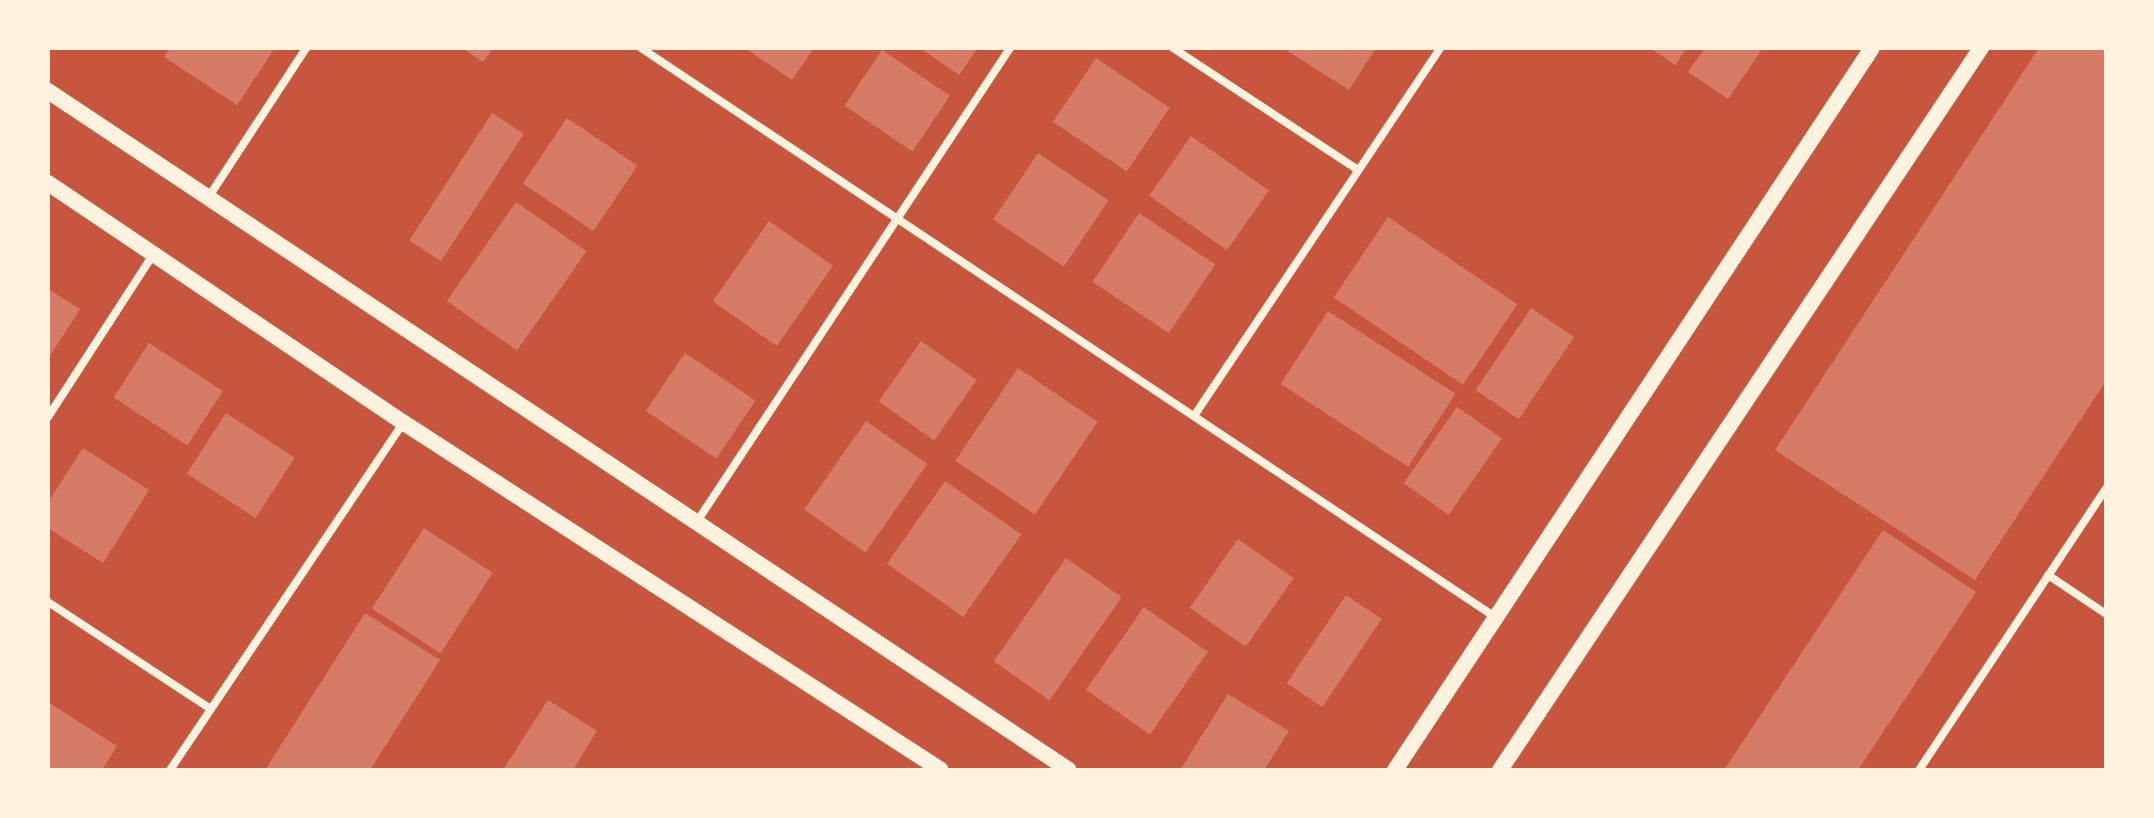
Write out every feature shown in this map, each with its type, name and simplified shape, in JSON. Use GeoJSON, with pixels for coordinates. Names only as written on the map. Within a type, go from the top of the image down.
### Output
{"type":"FeatureCollection","features":[{"type":"Feature","properties":{"kind":"main road"},"geometry":{"type":"LineString","coordinates":[[1395,770],[1872,48]]}},
{"type":"Feature","properties":{"kind":"main road"},"geometry":{"type":"LineString","coordinates":[[1500,770],[1981,48]]}},
{"type":"Feature","properties":{"kind":"main road"},"geometry":{"type":"LineString","coordinates":[[48,91],[698,520],[1069,770]]}},
{"type":"Feature","properties":{"kind":"main road"},"geometry":{"type":"LineString","coordinates":[[48,183],[404,423],[941,770]]}},
{"type":"Feature","properties":{"kind":"street"},"geometry":{"type":"LineString","coordinates":[[208,198],[306,48]]}},
{"type":"Feature","properties":{"kind":"street"},"geometry":{"type":"LineString","coordinates":[[641,48],[1496,617]]}},
{"type":"Feature","properties":{"kind":"street"},"geometry":{"type":"LineString","coordinates":[[698,520],[1010,48]]}},
{"type":"Feature","properties":{"kind":"street"},"geometry":{"type":"LineString","coordinates":[[1173,48],[1358,170]]}},
{"type":"Feature","properties":{"kind":"street"},"geometry":{"type":"LineString","coordinates":[[1194,416],[1440,48]]}},
{"type":"Feature","properties":{"kind":"street"},"geometry":{"type":"LineString","coordinates":[[48,417],[154,253]]}},
{"type":"Feature","properties":{"kind":"street"},"geometry":{"type":"LineString","coordinates":[[170,770],[404,423]]}},
{"type":"Feature","properties":{"kind":"street"},"geometry":{"type":"LineString","coordinates":[[1919,770],[2106,489]]}},
{"type":"Feature","properties":{"kind":"street"},"geometry":{"type":"LineString","coordinates":[[2048,575],[2106,614]]}},
{"type":"Feature","properties":{"kind":"street"},"geometry":{"type":"LineString","coordinates":[[48,602],[211,709]]}},
{"type":"Feature","properties":{"kind":"building"},"geometry":{"type":"Polygon","coordinates":[[[170,48],[275,48],[237,105],[164,57],[170,48]]]}},
{"type":"Feature","properties":{"kind":"building"},"geometry":{"type":"Polygon","coordinates":[[[462,48],[493,48],[483,62],[462,48]]]}},
{"type":"Feature","properties":{"kind":"building"},"geometry":{"type":"Polygon","coordinates":[[[745,48],[814,48],[792,80],[745,48]]]}},
{"type":"Feature","properties":{"kind":"building"},"geometry":{"type":"Polygon","coordinates":[[[920,48],[978,48],[959,75],[920,48]]]}},
{"type":"Feature","properties":{"kind":"building"},"geometry":{"type":"Polygon","coordinates":[[[1283,48],[1376,48],[1349,90],[1283,48]]]}},
{"type":"Feature","properties":{"kind":"building"},"geometry":{"type":"Polygon","coordinates":[[[1650,48],[1687,48],[1675,65],[1650,48]]]}},
{"type":"Feature","properties":{"kind":"building"},"geometry":{"type":"Polygon","coordinates":[[[1705,48],[1763,48],[1728,99],[1688,72],[1705,48]]]}},
{"type":"Feature","properties":{"kind":"building"},"geometry":{"type":"Polygon","coordinates":[[[2039,48],[2106,48],[2106,381],[1975,580],[1775,450],[2039,48]]]}},
{"type":"Feature","properties":{"kind":"building"},"geometry":{"type":"Polygon","coordinates":[[[882,50],[950,96],[913,151],[845,106],[882,50]]]}},
{"type":"Feature","properties":{"kind":"building"},"geometry":{"type":"Polygon","coordinates":[[[1096,58],[1170,108],[1127,172],[1053,122],[1096,58]]]}},
{"type":"Feature","properties":{"kind":"building"},"geometry":{"type":"Polygon","coordinates":[[[492,113],[524,134],[441,261],[409,240],[492,113]]]}},
{"type":"Feature","properties":{"kind":"building"},"geometry":{"type":"Polygon","coordinates":[[[567,118],[637,166],[593,231],[523,183],[567,118]]]}},
{"type":"Feature","properties":{"kind":"building"},"geometry":{"type":"Polygon","coordinates":[[[1191,136],[1269,190],[1227,250],[1149,196],[1191,136]]]}},
{"type":"Feature","properties":{"kind":"building"},"geometry":{"type":"Polygon","coordinates":[[[1038,153],[1108,201],[1064,267],[993,219],[1038,153]]]}},
{"type":"Feature","properties":{"kind":"building"},"geometry":{"type":"Polygon","coordinates":[[[516,202],[586,251],[517,350],[447,301],[516,202]]]}},
{"type":"Feature","properties":{"kind":"building"},"geometry":{"type":"Polygon","coordinates":[[[1139,213],[1215,264],[1169,333],[1093,282],[1139,213]]]}},
{"type":"Feature","properties":{"kind":"building"},"geometry":{"type":"Polygon","coordinates":[[[1388,217],[1517,304],[1463,385],[1334,297],[1388,217]]]}},
{"type":"Feature","properties":{"kind":"building"},"geometry":{"type":"Polygon","coordinates":[[[769,221],[833,266],[777,346],[713,301],[769,221]]]}},
{"type":"Feature","properties":{"kind":"building"},"geometry":{"type":"Polygon","coordinates":[[[48,289],[80,309],[48,359],[48,289]]]}},
{"type":"Feature","properties":{"kind":"building"},"geometry":{"type":"Polygon","coordinates":[[[1531,308],[1574,337],[1519,419],[1476,390],[1531,308]]]}},
{"type":"Feature","properties":{"kind":"building"},"geometry":{"type":"Polygon","coordinates":[[[1328,311],[1455,394],[1408,467],[1281,384],[1328,311]]]}},
{"type":"Feature","properties":{"kind":"building"},"geometry":{"type":"Polygon","coordinates":[[[921,341],[977,380],[934,441],[879,402],[921,341]]]}},
{"type":"Feature","properties":{"kind":"building"},"geometry":{"type":"Polygon","coordinates":[[[149,343],[223,391],[187,445],[114,398],[149,343]]]}},
{"type":"Feature","properties":{"kind":"building"},"geometry":{"type":"Polygon","coordinates":[[[685,353],[755,401],[716,459],[646,411],[685,353]]]}},
{"type":"Feature","properties":{"kind":"building"},"geometry":{"type":"Polygon","coordinates":[[[1018,368],[1098,422],[1035,515],[955,461],[1018,368]]]}},
{"type":"Feature","properties":{"kind":"building"},"geometry":{"type":"Polygon","coordinates":[[[1457,407],[1502,439],[1449,515],[1404,483],[1457,407]]]}},
{"type":"Feature","properties":{"kind":"building"},"geometry":{"type":"Polygon","coordinates":[[[226,413],[295,458],[256,518],[187,473],[226,413]]]}},
{"type":"Feature","properties":{"kind":"building"},"geometry":{"type":"Polygon","coordinates":[[[866,421],[927,464],[865,552],[804,509],[866,421]]]}},
{"type":"Feature","properties":{"kind":"building"},"geometry":{"type":"Polygon","coordinates":[[[83,448],[149,490],[103,563],[48,528],[48,502],[83,448]]]}},
{"type":"Feature","properties":{"kind":"building"},"geometry":{"type":"Polygon","coordinates":[[[945,481],[1021,534],[963,617],[887,564],[945,481]]]}},
{"type":"Feature","properties":{"kind":"building"},"geometry":{"type":"Polygon","coordinates":[[[424,528],[493,573],[440,653],[372,609],[424,528]]]}},
{"type":"Feature","properties":{"kind":"building"},"geometry":{"type":"Polygon","coordinates":[[[1883,530],[1976,592],[1858,770],[1724,770],[1883,530]]]}},
{"type":"Feature","properties":{"kind":"building"},"geometry":{"type":"Polygon","coordinates":[[[1238,539],[1294,578],[1246,647],[1190,608],[1238,539]]]}},
{"type":"Feature","properties":{"kind":"building"},"geometry":{"type":"Polygon","coordinates":[[[1066,558],[1122,597],[1049,700],[994,661],[1066,558]]]}},
{"type":"Feature","properties":{"kind":"building"},"geometry":{"type":"Polygon","coordinates":[[[1346,595],[1382,619],[1322,707],[1287,683],[1346,595]]]}},
{"type":"Feature","properties":{"kind":"building"},"geometry":{"type":"Polygon","coordinates":[[[1144,607],[1208,652],[1150,734],[1086,690],[1144,607]]]}},
{"type":"Feature","properties":{"kind":"building"},"geometry":{"type":"Polygon","coordinates":[[[365,613],[440,660],[370,770],[265,770],[365,613]]]}},
{"type":"Feature","properties":{"kind":"building"},"geometry":{"type":"Polygon","coordinates":[[[1228,694],[1289,731],[1264,770],[1180,770],[1228,694]]]}},
{"type":"Feature","properties":{"kind":"building"},"geometry":{"type":"Polygon","coordinates":[[[548,700],[597,731],[573,770],[503,770],[548,700]]]}},
{"type":"Feature","properties":{"kind":"building"},"geometry":{"type":"Polygon","coordinates":[[[48,702],[117,746],[102,770],[48,770],[48,702]]]}}]}
